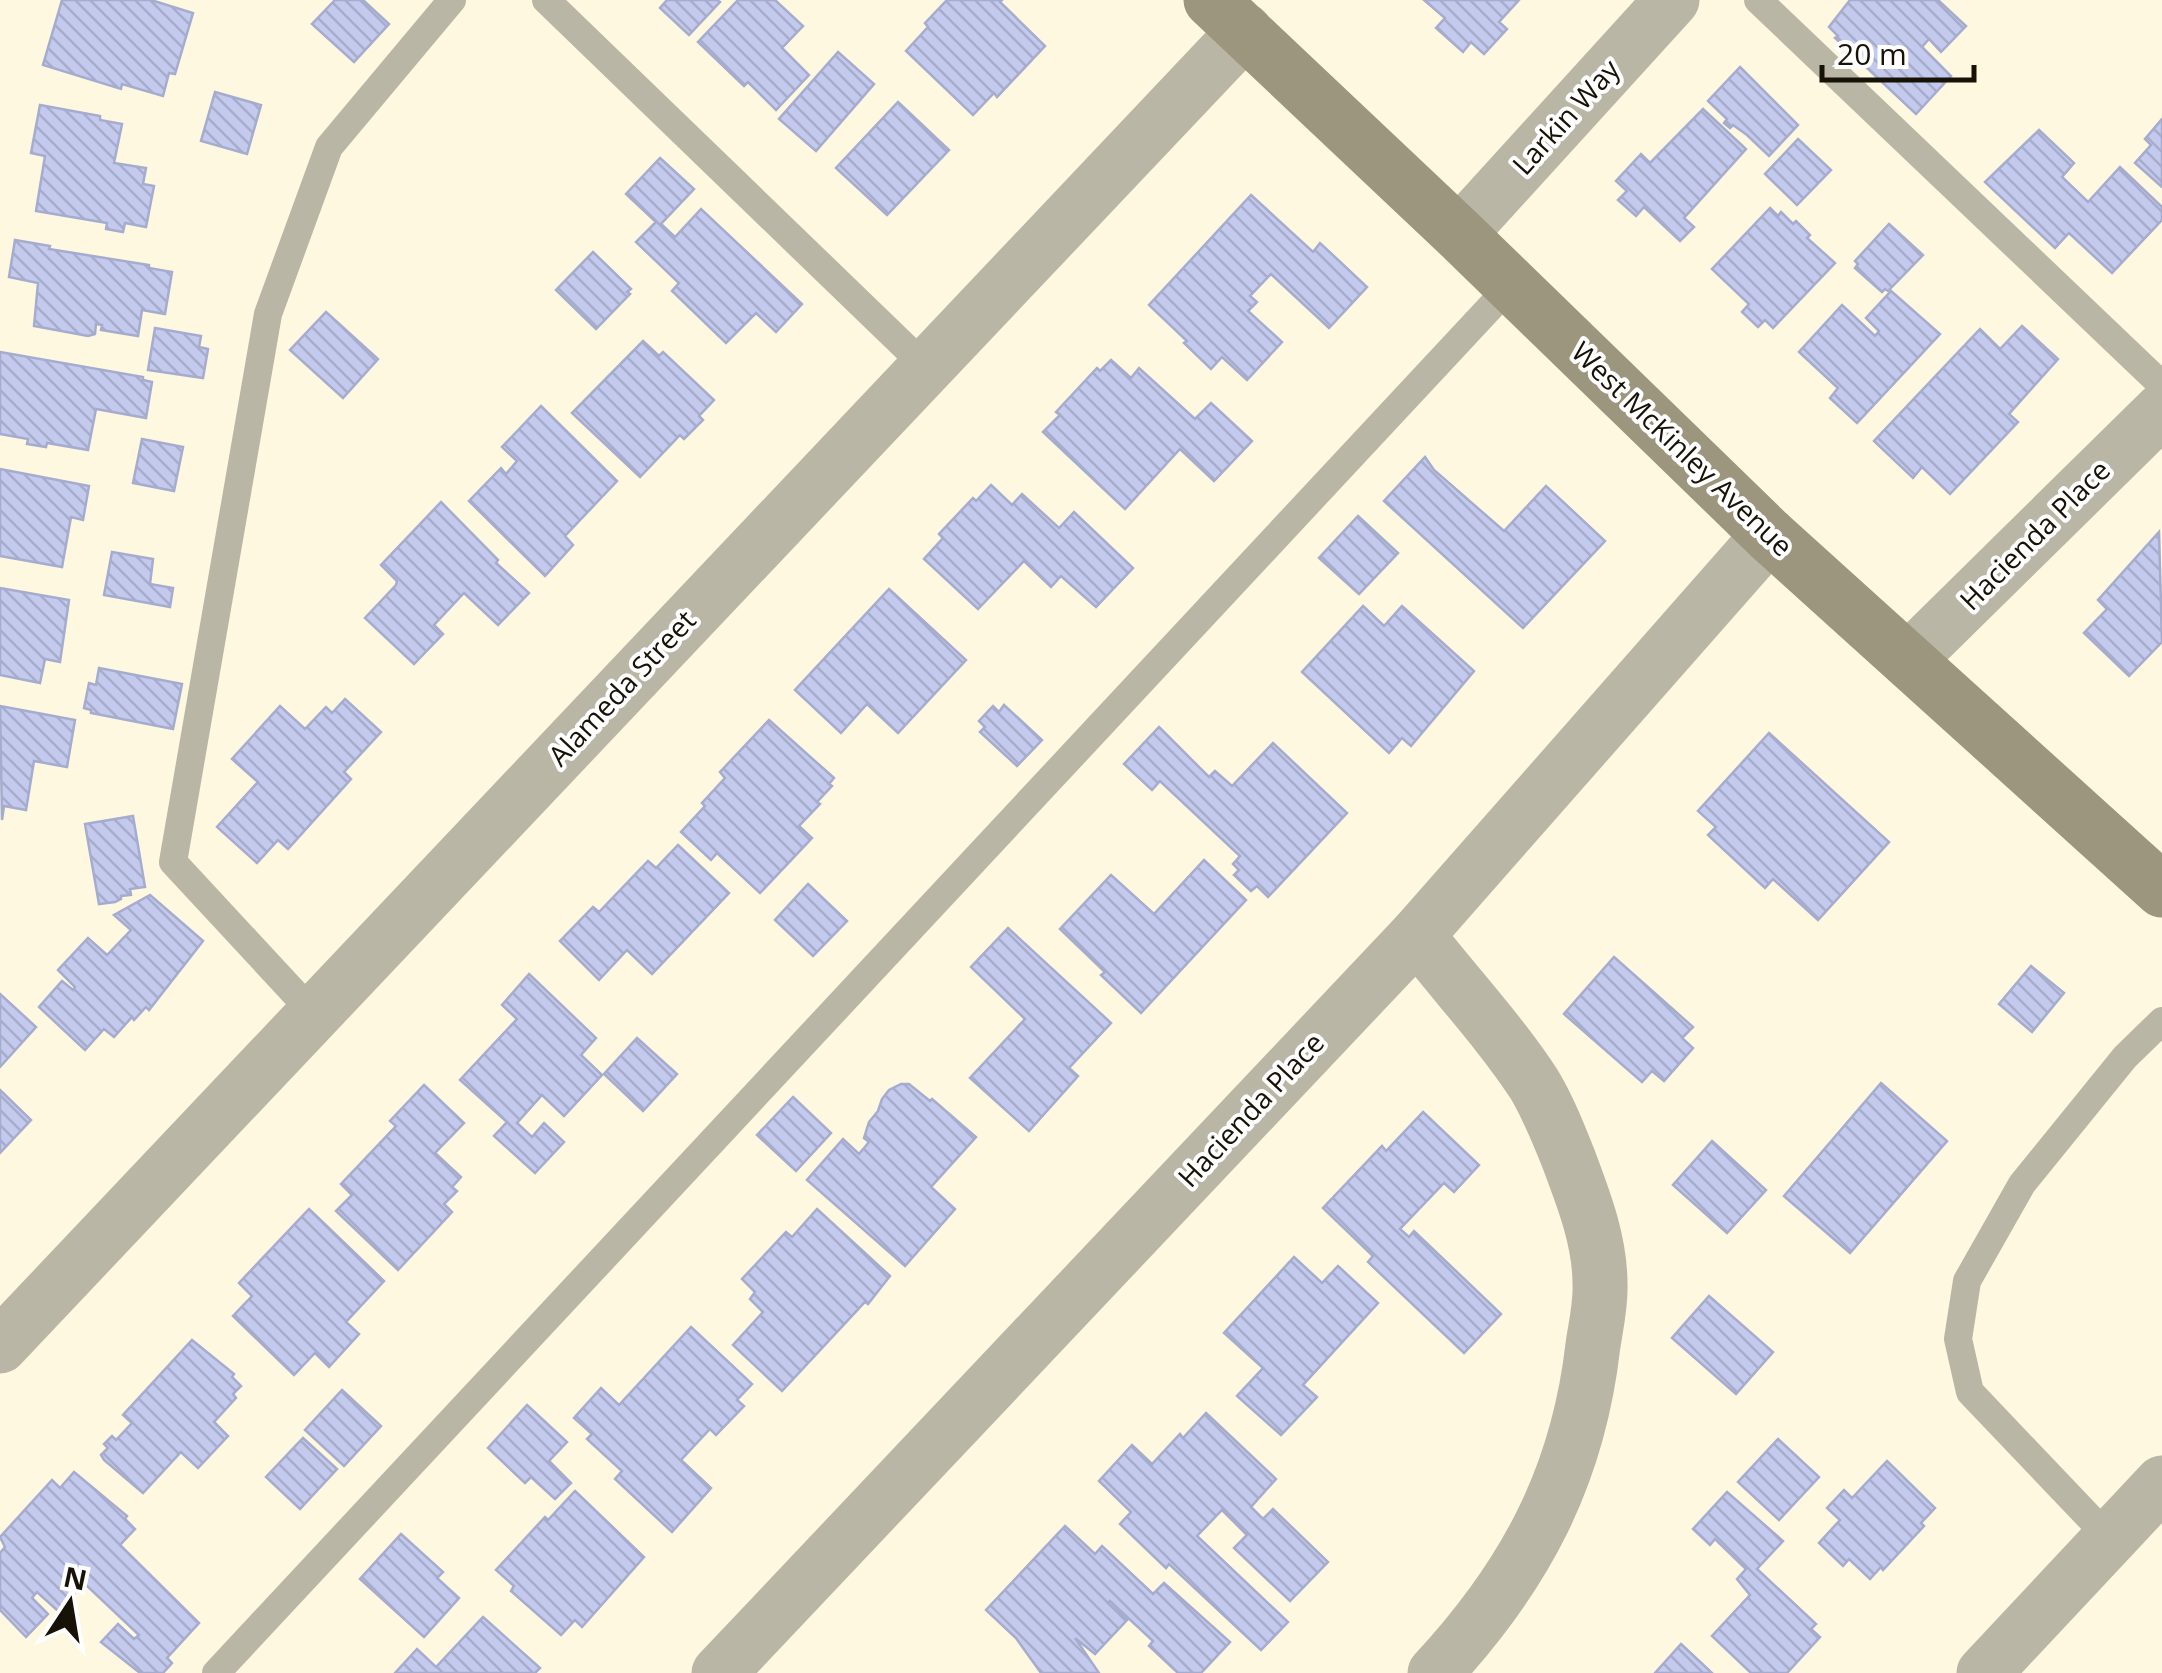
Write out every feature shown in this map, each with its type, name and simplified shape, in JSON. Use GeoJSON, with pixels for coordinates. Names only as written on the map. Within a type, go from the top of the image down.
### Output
{"type":"FeatureCollection","features":[{"type":"Feature","properties":{"kind":"main road","name":"West McKinley Avenue"},"geometry":{"type":"LineString","coordinates":[[1228,16],[1512,284],[1769,535],[2162,890]]}},
{"type":"Feature","properties":{"kind":"street","name":"Larkin Way"},"geometry":{"type":"LineString","coordinates":[[1459,234],[1672,0]]}},
{"type":"Feature","properties":{"kind":"street","name":"Alameda Street"},"geometry":{"type":"LineString","coordinates":[[0,1346],[926,367],[1228,16]]}},
{"type":"Feature","properties":{"kind":"street","name":"Hacienda Place"},"geometry":{"type":"LineString","coordinates":[[1908,660],[2162,410]]}},
{"type":"Feature","properties":{"kind":"street","name":"Hacienda Place"},"geometry":{"type":"LineString","coordinates":[[719,1673],[1417,934],[1769,535]]}},
{"type":"Feature","properties":{"kind":"street"},"geometry":{"type":"LineString","coordinates":[[1417,934],[1534,1085],[1561,1139],[1590,1216],[1600,1284],[1591,1366],[1563,1481],[1542,1525],[1480,1624],[1435,1673]]}},
{"type":"Feature","properties":{"kind":"street"},"geometry":{"type":"LineString","coordinates":[[1984,1673],[2144,1513]]}},
{"type":"Feature","properties":{"kind":"lane"},"geometry":{"type":"LineString","coordinates":[[314,1014],[173,862],[268,314],[328,147],[452,0]]}},
{"type":"Feature","properties":{"kind":"lane"},"geometry":{"type":"LineString","coordinates":[[546,0],[926,367]]}},
{"type":"Feature","properties":{"kind":"lane"},"geometry":{"type":"LineString","coordinates":[[1758,0],[2162,384]]}},
{"type":"Feature","properties":{"kind":"lane"},"geometry":{"type":"LineString","coordinates":[[216,1673],[1512,284]]}},
{"type":"Feature","properties":{"kind":"lane"},"geometry":{"type":"LineString","coordinates":[[2144,1513],[1970,1392],[1958,1339],[1966,1281],[2022,1184],[2126,1056],[2162,1021]]}},
{"type":"Feature","properties":{"kind":"building"},"geometry":{"type":"Polygon","coordinates":[[[62,0],[151,0],[193,13],[175,74],[169,73],[163,96],[122,84],[121,89],[43,65],[62,0]]]}},
{"type":"Feature","properties":{"kind":"building"},"geometry":{"type":"Polygon","coordinates":[[[335,0],[363,0],[389,24],[354,62],[312,24],[335,0]]]}},
{"type":"Feature","properties":{"kind":"building"},"geometry":{"type":"Polygon","coordinates":[[[667,0],[720,2],[689,35],[660,8],[667,0]]]}},
{"type":"Feature","properties":{"kind":"building"},"geometry":{"type":"Polygon","coordinates":[[[738,0],[775,0],[803,26],[782,48],[809,75],[776,110],[698,42],[738,0]]]}},
{"type":"Feature","properties":{"kind":"building"},"geometry":{"type":"Polygon","coordinates":[[[947,0],[1002,0],[1045,46],[997,97],[994,93],[973,115],[906,51],[947,0]]]}},
{"type":"Feature","properties":{"kind":"building"},"geometry":{"type":"Polygon","coordinates":[[[1424,0],[1519,0],[1499,22],[1507,29],[1484,54],[1471,42],[1463,52],[1436,28],[1445,18],[1424,0]]]}},
{"type":"Feature","properties":{"kind":"building"},"geometry":{"type":"Polygon","coordinates":[[[1850,0],[1938,0],[1966,26],[1941,52],[1929,39],[1922,47],[1951,76],[1916,114],[1835,38],[1838,36],[1829,27],[1850,0]]]}},
{"type":"Feature","properties":{"kind":"building"},"geometry":{"type":"Polygon","coordinates":[[[838,52],[874,84],[816,151],[779,119],[838,52]]]}},
{"type":"Feature","properties":{"kind":"building"},"geometry":{"type":"Polygon","coordinates":[[[1740,67],[1798,125],[1769,156],[1747,135],[1724,123],[1727,119],[1708,101],[1740,67]]]}},
{"type":"Feature","properties":{"kind":"building"},"geometry":{"type":"Polygon","coordinates":[[[215,92],[261,105],[247,154],[201,141],[215,92]]]}},
{"type":"Feature","properties":{"kind":"building"},"geometry":{"type":"Polygon","coordinates":[[[898,102],[949,150],[887,215],[836,168],[898,102]]]}},
{"type":"Feature","properties":{"kind":"building"},"geometry":{"type":"Polygon","coordinates":[[[40,105],[122,124],[114,163],[146,168],[143,184],[154,186],[146,227],[125,223],[123,232],[106,229],[107,223],[36,211],[45,156],[31,153],[40,105]]]}},
{"type":"Feature","properties":{"kind":"building"},"geometry":{"type":"Polygon","coordinates":[[[1703,109],[1746,149],[1684,218],[1694,227],[1680,241],[1644,207],[1636,216],[1618,200],[1627,191],[1616,181],[1641,154],[1650,163],[1703,109]]]}},
{"type":"Feature","properties":{"kind":"building"},"geometry":{"type":"Polygon","coordinates":[[[2162,119],[2162,187],[2135,163],[2151,145],[2145,139],[2162,119]]]}},
{"type":"Feature","properties":{"kind":"building"},"geometry":{"type":"Polygon","coordinates":[[[2039,130],[2074,163],[2062,177],[2088,202],[2120,167],[2162,207],[2162,220],[2112,273],[2069,233],[2055,248],[1985,182],[2039,130]]]}},
{"type":"Feature","properties":{"kind":"building"},"geometry":{"type":"Polygon","coordinates":[[[1798,139],[1831,170],[1797,205],[1765,174],[1798,139]]]}},
{"type":"Feature","properties":{"kind":"building"},"geometry":{"type":"Polygon","coordinates":[[[660,158],[694,189],[661,224],[675,237],[701,209],[802,304],[776,332],[756,313],[726,343],[672,291],[679,283],[636,242],[656,222],[626,194],[660,158]]]}},
{"type":"Feature","properties":{"kind":"building"},"geometry":{"type":"Polygon","coordinates":[[[1251,195],[1313,252],[1320,243],[1367,287],[1329,328],[1271,274],[1250,296],[1257,302],[1248,311],[1282,342],[1247,380],[1222,357],[1211,369],[1149,305],[1251,195]]]}},
{"type":"Feature","properties":{"kind":"building"},"geometry":{"type":"Polygon","coordinates":[[[1770,208],[1793,224],[1796,221],[1810,235],[1807,238],[1835,263],[1773,328],[1765,320],[1758,327],[1742,312],[1749,304],[1712,269],[1770,208]]]}},
{"type":"Feature","properties":{"kind":"building"},"geometry":{"type":"Polygon","coordinates":[[[1889,224],[1923,255],[1888,291],[1882,292],[1855,268],[1855,261],[1889,224]]]}},
{"type":"Feature","properties":{"kind":"building"},"geometry":{"type":"Polygon","coordinates":[[[15,240],[172,272],[165,314],[142,310],[138,336],[101,330],[102,325],[96,324],[95,334],[88,336],[34,326],[38,283],[9,277],[15,240]]]}},
{"type":"Feature","properties":{"kind":"building"},"geometry":{"type":"Polygon","coordinates":[[[593,252],[631,289],[596,329],[556,290],[593,252]]]}},
{"type":"Feature","properties":{"kind":"building"},"geometry":{"type":"Polygon","coordinates":[[[1891,291],[1940,334],[1857,423],[1830,398],[1838,388],[1799,352],[1842,305],[1875,336],[1879,331],[1866,318],[1891,291]]]}},
{"type":"Feature","properties":{"kind":"building"},"geometry":{"type":"Polygon","coordinates":[[[326,312],[378,359],[343,398],[290,350],[326,312]]]}},
{"type":"Feature","properties":{"kind":"building"},"geometry":{"type":"Polygon","coordinates":[[[2022,326],[2058,359],[2009,414],[2018,422],[1950,494],[1922,467],[1913,478],[1874,441],[1980,329],[2000,349],[2022,326]]]}},
{"type":"Feature","properties":{"kind":"building"},"geometry":{"type":"Polygon","coordinates":[[[155,328],[201,336],[199,347],[208,349],[203,378],[148,370],[155,328]]]}},
{"type":"Feature","properties":{"kind":"building"},"geometry":{"type":"Polygon","coordinates":[[[643,341],[659,356],[663,352],[714,400],[699,416],[703,420],[684,439],[680,435],[640,477],[572,413],[643,341]]]}},
{"type":"Feature","properties":{"kind":"building"},"geometry":{"type":"Polygon","coordinates":[[[0,352],[143,377],[152,382],[146,418],[96,409],[88,450],[27,444],[28,439],[0,434],[0,352]]]}},
{"type":"Feature","properties":{"kind":"building"},"geometry":{"type":"Polygon","coordinates":[[[1111,360],[1131,378],[1139,368],[1195,419],[1211,403],[1252,441],[1214,481],[1180,449],[1125,509],[1043,432],[1097,368],[1100,371],[1111,360]]]}},
{"type":"Feature","properties":{"kind":"building"},"geometry":{"type":"Polygon","coordinates":[[[541,406],[617,481],[565,536],[573,545],[545,576],[469,501],[501,468],[506,474],[517,461],[502,447],[541,406]]]}},
{"type":"Feature","properties":{"kind":"building"},"geometry":{"type":"Polygon","coordinates":[[[142,439],[183,447],[174,491],[133,483],[142,439]]]}},
{"type":"Feature","properties":{"kind":"building"},"geometry":{"type":"Polygon","coordinates":[[[1425,457],[1434,470],[1504,531],[1546,486],[1605,541],[1523,628],[1384,501],[1425,457]]]}},
{"type":"Feature","properties":{"kind":"building"},"geometry":{"type":"Polygon","coordinates":[[[0,469],[89,486],[83,520],[71,517],[62,567],[0,556],[0,469]]]}},
{"type":"Feature","properties":{"kind":"building"},"geometry":{"type":"Polygon","coordinates":[[[991,485],[1012,505],[1022,494],[1059,528],[1074,512],[1133,568],[1096,607],[1061,576],[1051,587],[1024,561],[978,609],[924,559],[943,538],[939,534],[991,485]]]}},
{"type":"Feature","properties":{"kind":"building"},"geometry":{"type":"Polygon","coordinates":[[[441,502],[529,593],[498,625],[464,593],[434,625],[443,634],[414,664],[365,618],[396,585],[397,581],[381,565],[441,502]]]}},
{"type":"Feature","properties":{"kind":"building"},"geometry":{"type":"Polygon","coordinates":[[[1358,516],[1398,553],[1359,594],[1319,558],[1358,516]]]}},
{"type":"Feature","properties":{"kind":"building"},"geometry":{"type":"Polygon","coordinates":[[[2159,532],[2162,642],[2129,676],[2084,633],[2107,609],[2098,600],[2159,532]]]}},
{"type":"Feature","properties":{"kind":"building"},"geometry":{"type":"Polygon","coordinates":[[[112,552],[153,559],[150,584],[173,588],[170,607],[104,595],[112,552]]]}},
{"type":"Feature","properties":{"kind":"building"},"geometry":{"type":"Polygon","coordinates":[[[0,588],[69,600],[60,662],[45,659],[40,683],[0,675],[0,588]]]}},
{"type":"Feature","properties":{"kind":"building"},"geometry":{"type":"Polygon","coordinates":[[[889,589],[966,660],[898,733],[867,704],[841,733],[795,690],[889,589]]]}},
{"type":"Feature","properties":{"kind":"building"},"geometry":{"type":"Polygon","coordinates":[[[1363,606],[1384,626],[1402,606],[1474,671],[1411,746],[1402,738],[1389,753],[1302,672],[1363,606]]]}},
{"type":"Feature","properties":{"kind":"building"},"geometry":{"type":"Polygon","coordinates":[[[99,668],[182,684],[173,729],[91,713],[84,708],[89,683],[96,685],[99,668]]]}},
{"type":"Feature","properties":{"kind":"building"},"geometry":{"type":"Polygon","coordinates":[[[345,699],[381,732],[344,772],[351,779],[288,849],[278,840],[257,863],[217,827],[258,782],[232,759],[280,706],[305,729],[326,707],[332,713],[345,699]]]}},
{"type":"Feature","properties":{"kind":"building"},"geometry":{"type":"Polygon","coordinates":[[[1004,705],[1042,740],[1017,766],[980,732],[985,727],[979,721],[993,706],[999,712],[1004,705]]]}},
{"type":"Feature","properties":{"kind":"building"},"geometry":{"type":"Polygon","coordinates":[[[0,706],[75,720],[67,767],[34,761],[26,810],[4,806],[2,820],[0,706]]]}},
{"type":"Feature","properties":{"kind":"building"},"geometry":{"type":"Polygon","coordinates":[[[769,720],[834,778],[817,802],[820,804],[799,826],[812,838],[760,893],[717,853],[711,860],[681,832],[725,778],[720,772],[769,720]]]}},
{"type":"Feature","properties":{"kind":"building"},"geometry":{"type":"Polygon","coordinates":[[[1159,727],[1209,777],[1215,771],[1232,786],[1273,743],[1347,813],[1268,897],[1257,886],[1251,891],[1234,875],[1239,870],[1233,864],[1240,856],[1160,781],[1152,790],[1124,764],[1159,727]]]}},
{"type":"Feature","properties":{"kind":"building"},"geometry":{"type":"Polygon","coordinates":[[[1769,733],[1889,842],[1818,920],[1773,879],[1765,888],[1708,835],[1716,827],[1698,811],[1769,733]]]}},
{"type":"Feature","properties":{"kind":"building"},"geometry":{"type":"Polygon","coordinates":[[[133,816],[145,887],[130,889],[131,895],[121,896],[115,902],[99,904],[85,824],[133,816]]]}},
{"type":"Feature","properties":{"kind":"building"},"geometry":{"type":"Polygon","coordinates":[[[678,845],[729,893],[652,974],[627,950],[599,980],[560,941],[593,907],[599,912],[648,861],[656,868],[678,845]]]}},
{"type":"Feature","properties":{"kind":"building"},"geometry":{"type":"Polygon","coordinates":[[[1204,860],[1246,900],[1141,1013],[1060,929],[1111,875],[1154,914],[1204,860]]]}},
{"type":"Feature","properties":{"kind":"building"},"geometry":{"type":"Polygon","coordinates":[[[808,884],[847,921],[813,956],[775,920],[808,884]]]}},
{"type":"Feature","properties":{"kind":"building"},"geometry":{"type":"Polygon","coordinates":[[[150,895],[203,941],[149,1010],[146,1007],[134,1020],[132,1017],[114,1037],[104,1029],[85,1050],[39,1007],[62,981],[73,990],[75,987],[58,970],[88,938],[107,955],[131,930],[114,915],[150,895]]]}},
{"type":"Feature","properties":{"kind":"building"},"geometry":{"type":"Polygon","coordinates":[[[1008,928],[1111,1023],[1069,1068],[1078,1076],[1029,1131],[970,1078],[1025,1019],[971,967],[1008,928]]]}},
{"type":"Feature","properties":{"kind":"building"},"geometry":{"type":"Polygon","coordinates":[[[1614,957],[1693,1027],[1682,1038],[1693,1048],[1664,1081],[1652,1071],[1642,1082],[1564,1014],[1614,957]]]}},
{"type":"Feature","properties":{"kind":"building"},"geometry":{"type":"Polygon","coordinates":[[[2031,966],[2064,993],[2032,1032],[1999,1004],[2031,966]]]}},
{"type":"Feature","properties":{"kind":"building"},"geometry":{"type":"Polygon","coordinates":[[[529,974],[596,1038],[581,1055],[602,1075],[564,1116],[542,1095],[517,1123],[532,1137],[544,1123],[564,1142],[535,1173],[494,1136],[507,1122],[460,1080],[517,1019],[502,1005],[529,974]]]}},
{"type":"Feature","properties":{"kind":"building"},"geometry":{"type":"Polygon","coordinates":[[[0,994],[36,1027],[0,1067],[0,994]]]}},
{"type":"Feature","properties":{"kind":"building"},"geometry":{"type":"Polygon","coordinates":[[[637,1038],[677,1074],[643,1111],[604,1074],[637,1038]]]}},
{"type":"Feature","properties":{"kind":"building"},"geometry":{"type":"Polygon","coordinates":[[[1881,1083],[1947,1141],[1850,1253],[1784,1196],[1881,1083]]]}},
{"type":"Feature","properties":{"kind":"building"},"geometry":{"type":"Polygon","coordinates":[[[901,1084],[909,1084],[932,1099],[976,1137],[931,1187],[955,1209],[905,1266],[807,1180],[843,1139],[859,1154],[869,1142],[864,1138],[882,1099],[901,1084]]]}},
{"type":"Feature","properties":{"kind":"building"},"geometry":{"type":"Polygon","coordinates":[[[424,1085],[464,1123],[435,1153],[461,1177],[452,1187],[457,1191],[444,1204],[452,1212],[398,1270],[336,1211],[352,1195],[341,1184],[396,1126],[390,1121],[424,1085]]]}},
{"type":"Feature","properties":{"kind":"building"},"geometry":{"type":"Polygon","coordinates":[[[0,1090],[31,1120],[0,1153],[0,1090]]]}},
{"type":"Feature","properties":{"kind":"building"},"geometry":{"type":"Polygon","coordinates":[[[793,1097],[831,1133],[796,1171],[757,1135],[793,1097]]]}},
{"type":"Feature","properties":{"kind":"building"},"geometry":{"type":"Polygon","coordinates":[[[1423,1112],[1479,1165],[1454,1192],[1444,1183],[1400,1229],[1409,1237],[1414,1231],[1501,1314],[1464,1353],[1368,1262],[1373,1256],[1323,1208],[1382,1146],[1386,1151],[1423,1112]]]}},
{"type":"Feature","properties":{"kind":"building"},"geometry":{"type":"Polygon","coordinates":[[[1712,1141],[1766,1190],[1727,1233],[1673,1185],[1712,1141]]]}},
{"type":"Feature","properties":{"kind":"building"},"geometry":{"type":"Polygon","coordinates":[[[309,1209],[384,1281],[346,1322],[359,1334],[329,1367],[315,1353],[294,1375],[233,1316],[252,1296],[239,1283],[309,1209]]]}},
{"type":"Feature","properties":{"kind":"building"},"geometry":{"type":"Polygon","coordinates":[[[817,1209],[890,1276],[868,1304],[865,1302],[782,1391],[733,1345],[763,1312],[750,1299],[755,1292],[742,1279],[786,1232],[792,1237],[817,1209]]]}},
{"type":"Feature","properties":{"kind":"building"},"geometry":{"type":"Polygon","coordinates":[[[1294,1257],[1322,1283],[1338,1266],[1378,1303],[1303,1385],[1317,1397],[1281,1435],[1237,1396],[1263,1368],[1224,1333],[1294,1257]]]}},
{"type":"Feature","properties":{"kind":"building"},"geometry":{"type":"Polygon","coordinates":[[[1709,1296],[1773,1352],[1736,1394],[1672,1338],[1709,1296]]]}},
{"type":"Feature","properties":{"kind":"building"},"geometry":{"type":"Polygon","coordinates":[[[691,1327],[752,1384],[737,1400],[744,1406],[716,1435],[710,1429],[681,1460],[711,1488],[672,1532],[615,1479],[622,1471],[587,1439],[592,1434],[574,1418],[601,1388],[619,1405],[691,1327]]]}},
{"type":"Feature","properties":{"kind":"building"},"geometry":{"type":"Polygon","coordinates":[[[192,1340],[234,1374],[232,1377],[241,1386],[233,1394],[236,1398],[214,1422],[228,1436],[198,1468],[181,1452],[143,1493],[104,1460],[101,1455],[108,1448],[104,1444],[112,1436],[116,1440],[132,1423],[123,1415],[192,1340]]]}},
{"type":"Feature","properties":{"kind":"building"},"geometry":{"type":"Polygon","coordinates":[[[342,1390],[381,1426],[344,1466],[305,1430],[342,1390]]]}},
{"type":"Feature","properties":{"kind":"building"},"geometry":{"type":"Polygon","coordinates":[[[527,1405],[567,1442],[549,1461],[571,1483],[555,1499],[531,1477],[525,1483],[488,1448],[527,1405]]]}},
{"type":"Feature","properties":{"kind":"building"},"geometry":{"type":"Polygon","coordinates":[[[1206,1413],[1276,1479],[1251,1507],[1263,1519],[1273,1509],[1328,1562],[1290,1601],[1234,1548],[1247,1535],[1222,1510],[1197,1536],[1288,1622],[1261,1650],[1120,1524],[1131,1512],[1099,1481],[1132,1445],[1152,1464],[1206,1413]]]}},
{"type":"Feature","properties":{"kind":"building"},"geometry":{"type":"Polygon","coordinates":[[[303,1438],[337,1469],[300,1509],[266,1477],[303,1438]]]}},
{"type":"Feature","properties":{"kind":"building"},"geometry":{"type":"Polygon","coordinates":[[[1778,1439],[1819,1477],[1779,1520],[1738,1482],[1778,1439]]]}},
{"type":"Feature","properties":{"kind":"building"},"geometry":{"type":"Polygon","coordinates":[[[1887,1461],[1935,1508],[1921,1523],[1924,1526],[1870,1579],[1849,1559],[1843,1566],[1819,1543],[1840,1520],[1827,1508],[1844,1490],[1852,1498],[1887,1461]]]}},
{"type":"Feature","properties":{"kind":"building"},"geometry":{"type":"Polygon","coordinates":[[[74,1472],[127,1516],[125,1519],[135,1529],[120,1545],[199,1623],[167,1658],[172,1663],[163,1673],[140,1673],[101,1642],[118,1624],[134,1639],[139,1635],[84,1583],[58,1611],[37,1592],[32,1598],[48,1614],[26,1637],[0,1610],[0,1553],[5,1547],[0,1537],[52,1480],[60,1488],[74,1472]]]}},
{"type":"Feature","properties":{"kind":"building"},"geometry":{"type":"Polygon","coordinates":[[[575,1491],[644,1557],[582,1627],[575,1620],[561,1635],[511,1591],[514,1586],[496,1570],[575,1491]]]}},
{"type":"Feature","properties":{"kind":"building"},"geometry":{"type":"Polygon","coordinates":[[[1727,1492],[1783,1541],[1757,1569],[1816,1624],[1811,1629],[1820,1637],[1787,1673],[1751,1673],[1712,1636],[1750,1595],[1737,1579],[1746,1569],[1715,1539],[1710,1545],[1693,1529],[1727,1492]]]}},
{"type":"Feature","properties":{"kind":"building"},"geometry":{"type":"Polygon","coordinates":[[[1065,1526],[1095,1554],[1102,1546],[1153,1594],[1164,1583],[1230,1642],[1201,1673],[1178,1673],[1149,1646],[1153,1641],[1110,1601],[1127,1620],[1095,1654],[1075,1638],[1099,1673],[1041,1673],[1016,1638],[986,1610],[1065,1526]]]}},
{"type":"Feature","properties":{"kind":"building"},"geometry":{"type":"Polygon","coordinates":[[[401,1534],[443,1572],[437,1578],[459,1598],[424,1637],[360,1579],[401,1534]]]}},
{"type":"Feature","properties":{"kind":"building"},"geometry":{"type":"Polygon","coordinates":[[[483,1617],[540,1668],[535,1673],[395,1673],[417,1649],[436,1667],[483,1617]]]}},
{"type":"Feature","properties":{"kind":"building"},"geometry":{"type":"Polygon","coordinates":[[[1681,1644],[1712,1673],[1655,1673],[1681,1644]]]}}]}
